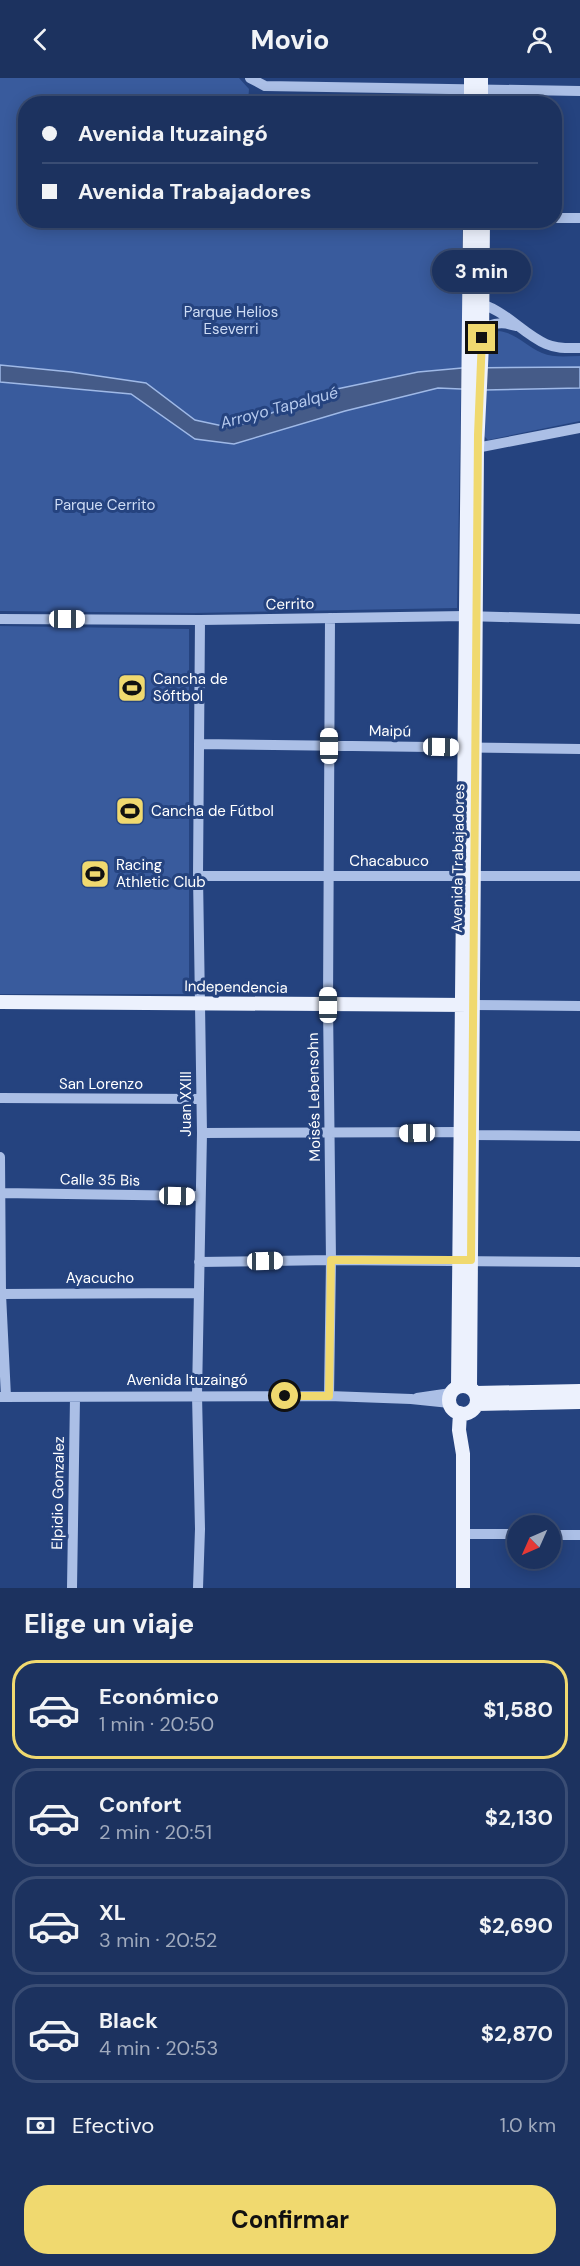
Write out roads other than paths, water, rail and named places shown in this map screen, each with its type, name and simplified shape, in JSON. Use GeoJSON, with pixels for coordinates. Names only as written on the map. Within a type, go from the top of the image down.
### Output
{"type":"FeatureCollection","features":[{"type":"Feature","properties":{"kind":"main road","name":"Avenida Trabajadores"},"geometry":{"type":"LineString","coordinates":[[463,1588],[463,1454],[468,1432],[463,1399],[472,422],[477,342],[471,228]]}},
{"type":"Feature","properties":{"kind":"main road","name":"Avenida Trabajadores"},"geometry":{"type":"LineString","coordinates":[[476,303],[482,228]]}},
{"type":"Feature","properties":{"kind":"main road","name":"Independencia"},"geometry":{"type":"LineString","coordinates":[[0,1002],[466,1005]]}},
{"type":"Feature","properties":{"kind":"main road","name":"Avenida Ituzaingó"},"geometry":{"type":"LineString","coordinates":[[463,1399],[580,1391]]}},
{"type":"Feature","properties":{"kind":"main road","name":"Avenida Ituzaingó"},"geometry":{"type":"LineString","coordinates":[[463,1399],[580,1402]]}},
{"type":"Feature","properties":{"kind":"street"},"geometry":{"type":"LineString","coordinates":[[250,78],[265,86],[476,83],[580,91]]}},
{"type":"Feature","properties":{"kind":"street"},"geometry":{"type":"LineString","coordinates":[[562,218],[580,218]]}},
{"type":"Feature","properties":{"kind":"street"},"geometry":{"type":"LineString","coordinates":[[476,303],[495,308],[518,327],[547,345],[580,348]]}},
{"type":"Feature","properties":{"kind":"street"},"geometry":{"type":"LineString","coordinates":[[477,342],[488,326],[496,323],[518,327]]}},
{"type":"Feature","properties":{"kind":"street"},"geometry":{"type":"LineString","coordinates":[[473,449],[580,428]]}},
{"type":"Feature","properties":{"kind":"street","name":"Cerrito"},"geometry":{"type":"LineString","coordinates":[[0,619],[200,620],[471,616],[580,619]]}},
{"type":"Feature","properties":{"kind":"street","name":"Moisés Lebensohn"},"geometry":{"type":"LineString","coordinates":[[329,1396],[331,1260],[328,1005],[330,618]]}},
{"type":"Feature","properties":{"kind":"street","name":"Juan XXIII"},"geometry":{"type":"LineString","coordinates":[[198,1588],[200,1529],[197,1395],[202,1133],[198,876],[200,620]]}},
{"type":"Feature","properties":{"kind":"street","name":"Maipú"},"geometry":{"type":"LineString","coordinates":[[199,744],[580,749]]}},
{"type":"Feature","properties":{"kind":"street","name":"Chacabuco"},"geometry":{"type":"LineString","coordinates":[[198,876],[580,876]]}},
{"type":"Feature","properties":{"kind":"street","name":"Independencia"},"geometry":{"type":"LineString","coordinates":[[466,1005],[580,1006]]}},
{"type":"Feature","properties":{"kind":"street","name":"San Lorenzo"},"geometry":{"type":"LineString","coordinates":[[0,1098],[201,1099]]}},
{"type":"Feature","properties":{"kind":"street"},"geometry":{"type":"LineString","coordinates":[[202,1133],[580,1136]]}},
{"type":"Feature","properties":{"kind":"street"},"geometry":{"type":"LineString","coordinates":[[0,1157],[3,1397]]}},
{"type":"Feature","properties":{"kind":"street","name":"Calle 35 Bis"},"geometry":{"type":"LineString","coordinates":[[0,1193],[199,1196]]}},
{"type":"Feature","properties":{"kind":"street"},"geometry":{"type":"LineString","coordinates":[[199,1262],[465,1260],[580,1262]]}},
{"type":"Feature","properties":{"kind":"street","name":"Ayacucho"},"geometry":{"type":"LineString","coordinates":[[1,1294],[198,1293]]}},
{"type":"Feature","properties":{"kind":"street","name":"Avenida Ituzaingó"},"geometry":{"type":"LineString","coordinates":[[3,1397],[197,1395],[463,1399]]}},
{"type":"Feature","properties":{"kind":"street","name":"Elpidio Gonzalez"},"geometry":{"type":"LineString","coordinates":[[72,1588],[75,1398]]}},
{"type":"Feature","properties":{"kind":"street"},"geometry":{"type":"LineString","coordinates":[[464,1534],[507,1534]]}},
{"type":"Feature","properties":{"kind":"street"},"geometry":{"type":"LineString","coordinates":[[561,1535],[580,1535]]}},
{"type":"Feature","properties":{"kind":"place","name":"Cancha de Sóftbol"},"geometry":{"type":"Point","coordinates":[132,688]}},
{"type":"Feature","properties":{"kind":"place","name":"Cancha de Fútbol"},"geometry":{"type":"Point","coordinates":[130,811]}},
{"type":"Feature","properties":{"kind":"place","name":"Racing Athletic Club"},"geometry":{"type":"Point","coordinates":[95,874]}},
{"type":"Feature","properties":{"kind":"park label","name":"Parque Helios Eseverri"},"geometry":{"type":"Point","coordinates":[231,320]}},
{"type":"Feature","properties":{"kind":"park label","name":"Parque Cerrito"},"geometry":{"type":"Point","coordinates":[105,505]}},
{"type":"Feature","properties":{"kind":"water label","name":"Arroyo Tapalqué"},"geometry":{"type":"Point","coordinates":[279,407]}}]}
